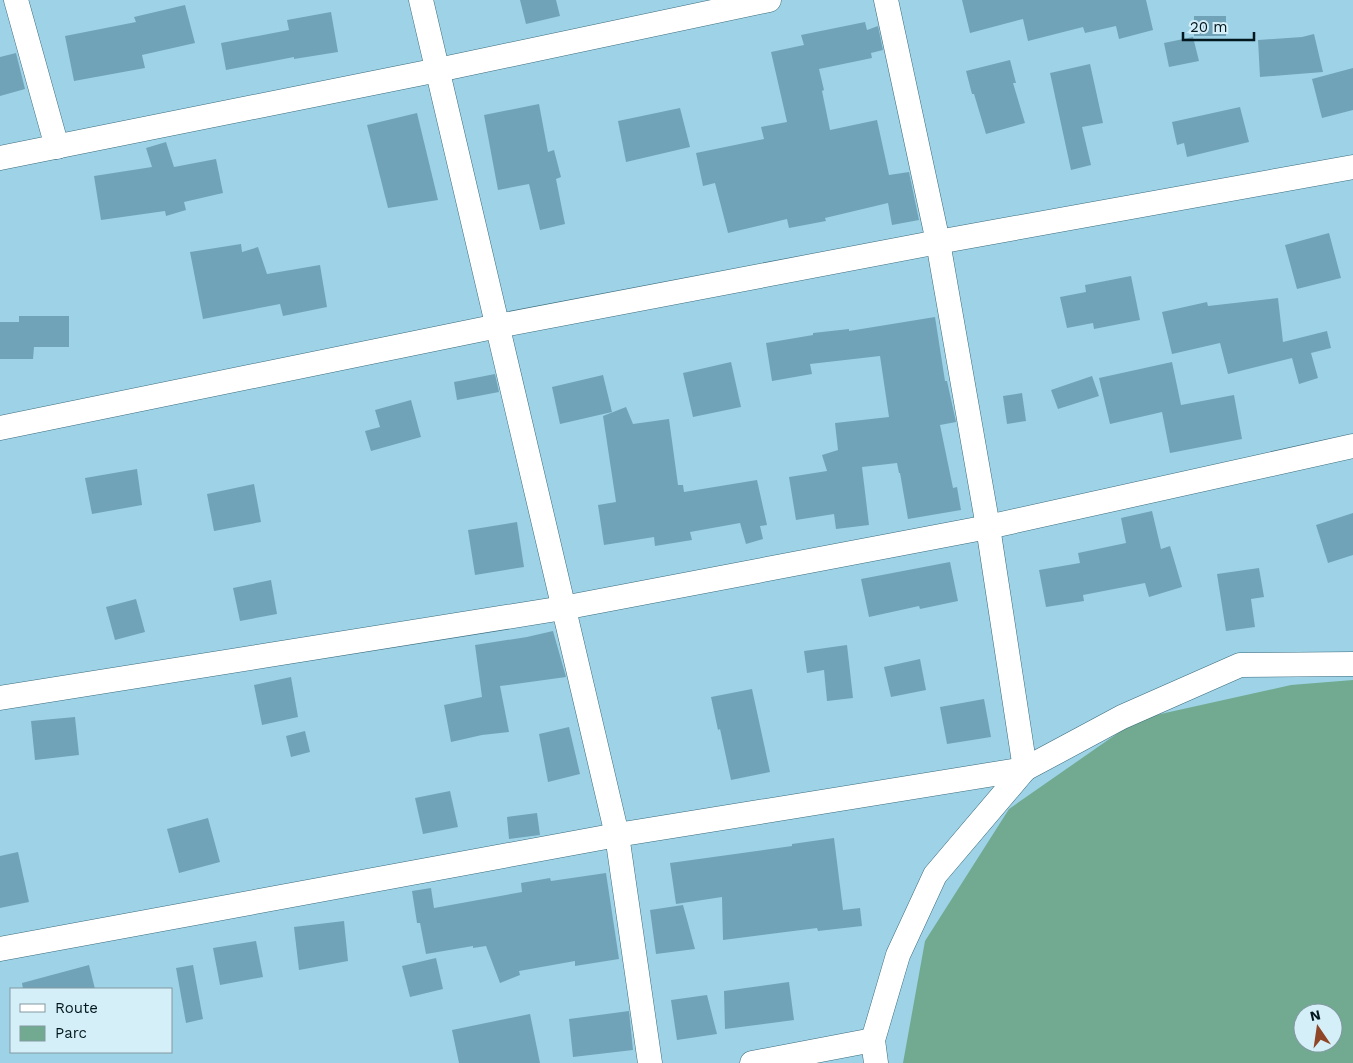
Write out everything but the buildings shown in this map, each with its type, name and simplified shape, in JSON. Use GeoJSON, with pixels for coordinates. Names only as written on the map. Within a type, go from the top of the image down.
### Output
{"type":"FeatureCollection","features":[{"type":"Feature","properties":{"kind":"street"},"geometry":{"type":"LineString","coordinates":[[16,0],[57,147]]}},
{"type":"Feature","properties":{"kind":"street"},"geometry":{"type":"LineString","coordinates":[[422,0],[617,835],[650,1063]]}},
{"type":"Feature","properties":{"kind":"street"},"geometry":{"type":"LineString","coordinates":[[0,158],[438,70],[769,0]]}},
{"type":"Feature","properties":{"kind":"street"},"geometry":{"type":"LineString","coordinates":[[876,1063],[873,1040],[898,955],[934,875],[1025,769],[988,527],[938,242],[886,0]]}},
{"type":"Feature","properties":{"kind":"street"},"geometry":{"type":"LineString","coordinates":[[0,428],[498,326],[938,242],[1353,167]]}},
{"type":"Feature","properties":{"kind":"street"},"geometry":{"type":"LineString","coordinates":[[0,698],[564,608],[988,527],[1353,446]]}},
{"type":"Feature","properties":{"kind":"street"},"geometry":{"type":"LineString","coordinates":[[0,948],[617,835],[1025,769],[1122,717],[1240,665],[1353,664]]}},
{"type":"Feature","properties":{"kind":"street"},"geometry":{"type":"LineString","coordinates":[[752,1063],[873,1040]]}},
{"type":"Feature","properties":{"kind":"green space"},"geometry":{"type":"Polygon","coordinates":[[[1353,680],[1353,1063],[903,1063],[925,941],[1009,809],[1138,719],[1291,685],[1353,680]]]}}]}
